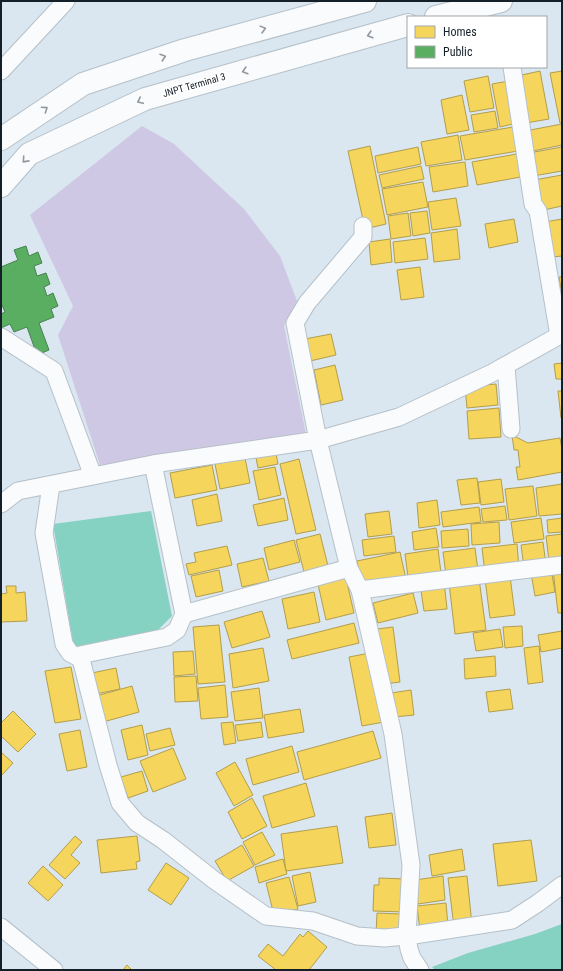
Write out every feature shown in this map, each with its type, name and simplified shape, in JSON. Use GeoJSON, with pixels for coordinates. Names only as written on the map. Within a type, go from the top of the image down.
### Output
{"type":"FeatureCollection","features":[{"type":"Feature","properties":{"kind":"main road"},"geometry":{"type":"LineString","coordinates":[[1,139],[83,84],[185,50],[365,1]]}},
{"type":"Feature","properties":{"kind":"main road"},"geometry":{"type":"LineString","coordinates":[[440,16],[501,1]]}},
{"type":"Feature","properties":{"kind":"main road","name":"JNPT Terminal 3"},"geometry":{"type":"LineString","coordinates":[[1,186],[29,154],[145,99],[407,25]]}},
{"type":"Feature","properties":{"kind":"street"},"geometry":{"type":"LineString","coordinates":[[1,71],[66,1]]}},
{"type":"Feature","properties":{"kind":"street"},"geometry":{"type":"LineString","coordinates":[[1,504],[18,491],[153,464],[318,440],[399,417],[506,366],[561,335],[538,211],[533,204],[512,68]]}},
{"type":"Feature","properties":{"kind":"street"},"geometry":{"type":"LineString","coordinates":[[363,226],[363,237],[306,303],[295,323],[318,440],[349,568],[360,590],[393,734],[411,865],[408,936],[412,958],[420,970]]}},
{"type":"Feature","properties":{"kind":"street"},"geometry":{"type":"LineString","coordinates":[[1,337],[54,371],[93,476]]}},
{"type":"Feature","properties":{"kind":"street"},"geometry":{"type":"LineString","coordinates":[[506,366],[511,429]]}},
{"type":"Feature","properties":{"kind":"street"},"geometry":{"type":"LineString","coordinates":[[153,464],[184,614],[177,630],[168,637],[80,655],[108,765],[120,803],[137,826],[163,840],[214,880],[266,916],[313,921],[357,936],[385,938],[408,936],[512,920],[562,885]]}},
{"type":"Feature","properties":{"kind":"street"},"geometry":{"type":"LineString","coordinates":[[51,485],[44,533],[64,644],[70,653],[81,659]]}},
{"type":"Feature","properties":{"kind":"street"},"geometry":{"type":"LineString","coordinates":[[360,590],[562,565]]}},
{"type":"Feature","properties":{"kind":"street"},"geometry":{"type":"LineString","coordinates":[[184,614],[349,568]]}},
{"type":"Feature","properties":{"kind":"street"},"geometry":{"type":"LineString","coordinates":[[1,927],[54,970]]}},
{"type":"Feature","properties":{"kind":"shaded area"},"geometry":{"type":"Polygon","coordinates":[[[142,126],[174,144],[244,209],[280,256],[297,301],[284,326],[306,434],[100,465],[58,335],[73,306],[30,215],[142,126]]]}},
{"type":"Feature","properties":{"kind":"shaded area"},"geometry":{"type":"Polygon","coordinates":[[[151,511],[172,616],[155,633],[74,649],[53,524],[151,511]]]}},
{"type":"Feature","properties":{"kind":"shaded area"},"geometry":{"type":"Polygon","coordinates":[[[562,924],[562,970],[435,970],[432,967],[468,953],[535,934],[562,924]]]}},
{"type":"Feature","properties":{"kind":"building: Homes"},"geometry":{"type":"Polygon","coordinates":[[[540,71],[549,119],[526,123],[517,76],[540,71]]]}},
{"type":"Feature","properties":{"kind":"building: Homes"},"geometry":{"type":"Polygon","coordinates":[[[562,71],[562,122],[560,123],[550,73],[562,71]]]}},
{"type":"Feature","properties":{"kind":"building: Homes"},"geometry":{"type":"Polygon","coordinates":[[[488,76],[494,108],[470,112],[464,81],[488,76]]]}},
{"type":"Feature","properties":{"kind":"building: Homes"},"geometry":{"type":"Polygon","coordinates":[[[509,81],[517,123],[500,127],[492,84],[509,81]]]}},
{"type":"Feature","properties":{"kind":"building: Homes"},"geometry":{"type":"Polygon","coordinates":[[[462,95],[469,130],[447,134],[441,100],[462,95]]]}},
{"type":"Feature","properties":{"kind":"building: Homes"},"geometry":{"type":"Polygon","coordinates":[[[495,111],[498,128],[474,132],[471,115],[495,111]]]}},
{"type":"Feature","properties":{"kind":"building: Homes"},"geometry":{"type":"Polygon","coordinates":[[[562,124],[562,145],[528,152],[525,131],[562,124]]]}},
{"type":"Feature","properties":{"kind":"building: Homes"},"geometry":{"type":"Polygon","coordinates":[[[513,127],[518,151],[465,160],[460,136],[513,127]]]}},
{"type":"Feature","properties":{"kind":"building: Homes"},"geometry":{"type":"Polygon","coordinates":[[[458,135],[462,160],[426,166],[421,142],[458,135]]]}},
{"type":"Feature","properties":{"kind":"building: Homes"},"geometry":{"type":"Polygon","coordinates":[[[370,146],[386,224],[365,229],[348,151],[370,146]]]}},
{"type":"Feature","properties":{"kind":"building: Homes"},"geometry":{"type":"Polygon","coordinates":[[[418,147],[421,164],[378,173],[375,156],[418,147]]]}},
{"type":"Feature","properties":{"kind":"building: Homes"},"geometry":{"type":"Polygon","coordinates":[[[562,147],[562,171],[533,176],[529,153],[562,147]]]}},
{"type":"Feature","properties":{"kind":"building: Homes"},"geometry":{"type":"Polygon","coordinates":[[[522,153],[526,176],[477,185],[472,162],[522,153]]]}},
{"type":"Feature","properties":{"kind":"building: Homes"},"geometry":{"type":"Polygon","coordinates":[[[465,162],[468,186],[433,192],[429,167],[465,162]]]}},
{"type":"Feature","properties":{"kind":"building: Homes"},"geometry":{"type":"Polygon","coordinates":[[[421,166],[424,179],[382,188],[379,175],[421,166]]]}},
{"type":"Feature","properties":{"kind":"building: Homes"},"geometry":{"type":"Polygon","coordinates":[[[562,175],[562,206],[539,211],[534,180],[562,175]]]}},
{"type":"Feature","properties":{"kind":"building: Homes"},"geometry":{"type":"Polygon","coordinates":[[[423,182],[428,207],[387,215],[382,189],[423,182]]]}},
{"type":"Feature","properties":{"kind":"building: Homes"},"geometry":{"type":"Polygon","coordinates":[[[456,198],[461,226],[432,230],[428,202],[456,198]]]}},
{"type":"Feature","properties":{"kind":"building: Homes"},"geometry":{"type":"Polygon","coordinates":[[[427,211],[430,233],[413,236],[410,213],[427,211]]]}},
{"type":"Feature","properties":{"kind":"building: Homes"},"geometry":{"type":"Polygon","coordinates":[[[408,213],[411,236],[391,239],[388,216],[408,213]]]}},
{"type":"Feature","properties":{"kind":"building: Homes"},"geometry":{"type":"Polygon","coordinates":[[[514,219],[518,242],[489,248],[485,224],[514,219]]]}},
{"type":"Feature","properties":{"kind":"building: Homes"},"geometry":{"type":"Polygon","coordinates":[[[562,219],[562,256],[552,257],[545,222],[562,219]]]}},
{"type":"Feature","properties":{"kind":"building: Homes"},"geometry":{"type":"Polygon","coordinates":[[[457,229],[460,259],[434,262],[431,233],[457,229]]]}},
{"type":"Feature","properties":{"kind":"building: Homes"},"geometry":{"type":"Polygon","coordinates":[[[425,238],[428,259],[395,263],[393,242],[425,238]]]}},
{"type":"Feature","properties":{"kind":"building: Homes"},"geometry":{"type":"Polygon","coordinates":[[[390,239],[392,262],[371,265],[369,242],[390,239]]]}},
{"type":"Feature","properties":{"kind":"building: Homes"},"geometry":{"type":"Polygon","coordinates":[[[420,267],[424,297],[401,300],[397,270],[420,267]]]}},
{"type":"Feature","properties":{"kind":"building: Homes"},"geometry":{"type":"Polygon","coordinates":[[[559,277],[562,277],[562,295],[559,277]]]}},
{"type":"Feature","properties":{"kind":"building: Homes"},"geometry":{"type":"Polygon","coordinates":[[[331,334],[336,355],[310,361],[305,339],[331,334]]]}},
{"type":"Feature","properties":{"kind":"building: Homes"},"geometry":{"type":"Polygon","coordinates":[[[562,363],[562,379],[556,379],[554,364],[562,363]]]}},
{"type":"Feature","properties":{"kind":"building: Homes"},"geometry":{"type":"Polygon","coordinates":[[[335,365],[343,400],[321,405],[314,370],[335,365]]]}},
{"type":"Feature","properties":{"kind":"building: Homes"},"geometry":{"type":"Polygon","coordinates":[[[496,384],[498,405],[467,408],[465,387],[496,384]]]}},
{"type":"Feature","properties":{"kind":"building: Homes"},"geometry":{"type":"Polygon","coordinates":[[[558,391],[562,391],[562,418],[561,418],[558,391]]]}},
{"type":"Feature","properties":{"kind":"building: Homes"},"geometry":{"type":"Polygon","coordinates":[[[499,408],[501,437],[469,439],[467,411],[499,408]]]}},
{"type":"Feature","properties":{"kind":"building: Homes"},"geometry":{"type":"Polygon","coordinates":[[[512,435],[528,443],[560,438],[562,450],[562,472],[518,480],[516,467],[520,467],[518,450],[514,450],[512,435]]]}},
{"type":"Feature","properties":{"kind":"building: Homes"},"geometry":{"type":"Polygon","coordinates":[[[276,454],[278,464],[258,468],[256,458],[276,454]]]}},
{"type":"Feature","properties":{"kind":"building: Homes"},"geometry":{"type":"Polygon","coordinates":[[[245,458],[250,483],[220,489],[215,464],[245,458]]]}},
{"type":"Feature","properties":{"kind":"building: Homes"},"geometry":{"type":"Polygon","coordinates":[[[299,459],[316,530],[296,534],[280,464],[299,459]]]}},
{"type":"Feature","properties":{"kind":"building: Homes"},"geometry":{"type":"Polygon","coordinates":[[[212,465],[217,490],[175,498],[170,473],[212,465]]]}},
{"type":"Feature","properties":{"kind":"building: Homes"},"geometry":{"type":"Polygon","coordinates":[[[275,467],[281,495],[259,500],[253,471],[275,467]]]}},
{"type":"Feature","properties":{"kind":"building: Homes"},"geometry":{"type":"Polygon","coordinates":[[[477,478],[480,503],[461,505],[457,480],[477,478]]]}},
{"type":"Feature","properties":{"kind":"building: Homes"},"geometry":{"type":"Polygon","coordinates":[[[501,479],[504,502],[481,505],[478,482],[501,479]]]}},
{"type":"Feature","properties":{"kind":"building: Homes"},"geometry":{"type":"Polygon","coordinates":[[[562,484],[562,514],[539,516],[536,488],[562,484]]]}},
{"type":"Feature","properties":{"kind":"building: Homes"},"geometry":{"type":"Polygon","coordinates":[[[533,486],[537,516],[509,520],[505,489],[533,486]]]}},
{"type":"Feature","properties":{"kind":"building: Homes"},"geometry":{"type":"Polygon","coordinates":[[[217,494],[222,521],[197,526],[192,500],[217,494]]]}},
{"type":"Feature","properties":{"kind":"building: Homes"},"geometry":{"type":"Polygon","coordinates":[[[284,498],[288,520],[258,526],[253,505],[284,498]]]}},
{"type":"Feature","properties":{"kind":"building: Homes"},"geometry":{"type":"Polygon","coordinates":[[[437,500],[440,525],[419,528],[417,503],[437,500]]]}},
{"type":"Feature","properties":{"kind":"building: Homes"},"geometry":{"type":"Polygon","coordinates":[[[505,506],[507,520],[483,522],[481,509],[505,506]]]}},
{"type":"Feature","properties":{"kind":"building: Homes"},"geometry":{"type":"Polygon","coordinates":[[[479,507],[481,522],[443,527],[441,512],[479,507]]]}},
{"type":"Feature","properties":{"kind":"building: Homes"},"geometry":{"type":"Polygon","coordinates":[[[389,511],[392,534],[368,537],[365,514],[389,511]]]}},
{"type":"Feature","properties":{"kind":"building: Homes"},"geometry":{"type":"Polygon","coordinates":[[[541,518],[544,539],[514,543],[511,522],[541,518]]]}},
{"type":"Feature","properties":{"kind":"building: Homes"},"geometry":{"type":"Polygon","coordinates":[[[562,518],[562,532],[548,533],[547,520],[562,518]]]}},
{"type":"Feature","properties":{"kind":"building: Homes"},"geometry":{"type":"Polygon","coordinates":[[[499,522],[500,543],[472,545],[471,524],[499,522]]]}},
{"type":"Feature","properties":{"kind":"building: Homes"},"geometry":{"type":"Polygon","coordinates":[[[436,528],[439,547],[414,550],[412,532],[436,528]]]}},
{"type":"Feature","properties":{"kind":"building: Homes"},"geometry":{"type":"Polygon","coordinates":[[[468,529],[469,546],[442,548],[441,531],[468,529]]]}},
{"type":"Feature","properties":{"kind":"building: Homes"},"geometry":{"type":"Polygon","coordinates":[[[320,534],[328,566],[304,572],[296,540],[320,534]]]}},
{"type":"Feature","properties":{"kind":"building: Homes"},"geometry":{"type":"Polygon","coordinates":[[[562,534],[562,560],[549,561],[546,536],[562,534]]]}},
{"type":"Feature","properties":{"kind":"building: Homes"},"geometry":{"type":"Polygon","coordinates":[[[394,536],[396,552],[364,556],[362,540],[394,536]]]}},
{"type":"Feature","properties":{"kind":"building: Homes"},"geometry":{"type":"Polygon","coordinates":[[[294,540],[300,562],[269,570],[264,548],[294,540]]]}},
{"type":"Feature","properties":{"kind":"building: Homes"},"geometry":{"type":"Polygon","coordinates":[[[543,542],[546,565],[524,568],[521,545],[543,542]]]}},
{"type":"Feature","properties":{"kind":"building: Homes"},"geometry":{"type":"Polygon","coordinates":[[[517,544],[519,569],[485,573],[482,548],[517,544]]]}},
{"type":"Feature","properties":{"kind":"building: Homes"},"geometry":{"type":"Polygon","coordinates":[[[227,546],[232,565],[189,575],[186,564],[196,562],[194,553],[227,546]]]}},
{"type":"Feature","properties":{"kind":"building: Homes"},"geometry":{"type":"Polygon","coordinates":[[[475,548],[478,571],[446,575],[443,552],[475,548]]]}},
{"type":"Feature","properties":{"kind":"building: Homes"},"geometry":{"type":"Polygon","coordinates":[[[438,549],[441,573],[408,577],[405,554],[438,549]]]}},
{"type":"Feature","properties":{"kind":"building: Homes"},"geometry":{"type":"Polygon","coordinates":[[[400,552],[406,579],[362,587],[357,561],[400,552]]]}},
{"type":"Feature","properties":{"kind":"building: Homes"},"geometry":{"type":"Polygon","coordinates":[[[263,558],[269,581],[242,587],[237,564],[263,558]]]}},
{"type":"Feature","properties":{"kind":"building: Homes"},"geometry":{"type":"Polygon","coordinates":[[[551,569],[555,592],[535,596],[531,573],[551,569]]]}},
{"type":"Feature","properties":{"kind":"building: Homes"},"geometry":{"type":"Polygon","coordinates":[[[562,569],[562,613],[558,613],[553,570],[562,569]]]}},
{"type":"Feature","properties":{"kind":"building: Homes"},"geometry":{"type":"Polygon","coordinates":[[[219,570],[223,591],[196,597],[191,576],[219,570]]]}},
{"type":"Feature","properties":{"kind":"building: Homes"},"geometry":{"type":"Polygon","coordinates":[[[510,576],[515,615],[490,618],[485,579],[510,576]]]}},
{"type":"Feature","properties":{"kind":"building: Homes"},"geometry":{"type":"Polygon","coordinates":[[[346,578],[354,613],[326,620],[318,584],[346,578]]]}},
{"type":"Feature","properties":{"kind":"building: Homes"},"geometry":{"type":"Polygon","coordinates":[[[479,579],[486,630],[455,634],[449,583],[479,579]]]}},
{"type":"Feature","properties":{"kind":"building: Homes"},"geometry":{"type":"Polygon","coordinates":[[[444,581],[447,609],[424,611],[420,584],[444,581]]]}},
{"type":"Feature","properties":{"kind":"building: Homes"},"geometry":{"type":"Polygon","coordinates":[[[6,586],[16,586],[16,593],[25,592],[27,621],[1,622],[1,594],[7,593],[6,586]]]}},
{"type":"Feature","properties":{"kind":"building: Homes"},"geometry":{"type":"Polygon","coordinates":[[[314,592],[320,622],[288,629],[282,599],[314,592]]]}},
{"type":"Feature","properties":{"kind":"building: Homes"},"geometry":{"type":"Polygon","coordinates":[[[413,593],[418,613],[378,623],[373,603],[413,593]]]}},
{"type":"Feature","properties":{"kind":"building: Homes"},"geometry":{"type":"Polygon","coordinates":[[[262,611],[270,637],[232,648],[224,622],[262,611]]]}},
{"type":"Feature","properties":{"kind":"building: Homes"},"geometry":{"type":"Polygon","coordinates":[[[354,623],[359,643],[292,659],[287,640],[354,623]]]}},
{"type":"Feature","properties":{"kind":"building: Homes"},"geometry":{"type":"Polygon","coordinates":[[[219,625],[225,682],[198,684],[193,627],[219,625]]]}},
{"type":"Feature","properties":{"kind":"building: Homes"},"geometry":{"type":"Polygon","coordinates":[[[522,626],[523,646],[505,648],[503,627],[522,626]]]}},
{"type":"Feature","properties":{"kind":"building: Homes"},"geometry":{"type":"Polygon","coordinates":[[[393,627],[400,682],[384,684],[377,629],[393,627]]]}},
{"type":"Feature","properties":{"kind":"building: Homes"},"geometry":{"type":"Polygon","coordinates":[[[500,629],[503,647],[476,651],[473,633],[500,629]]]}},
{"type":"Feature","properties":{"kind":"building: Homes"},"geometry":{"type":"Polygon","coordinates":[[[562,631],[562,648],[541,652],[538,635],[562,631]]]}},
{"type":"Feature","properties":{"kind":"building: Homes"},"geometry":{"type":"Polygon","coordinates":[[[539,646],[543,682],[528,684],[524,648],[539,646]]]}},
{"type":"Feature","properties":{"kind":"building: Homes"},"geometry":{"type":"Polygon","coordinates":[[[263,648],[269,681],[233,688],[229,654],[263,648]]]}},
{"type":"Feature","properties":{"kind":"building: Homes"},"geometry":{"type":"Polygon","coordinates":[[[193,651],[195,674],[174,676],[173,652],[193,651]]]}},
{"type":"Feature","properties":{"kind":"building: Homes"},"geometry":{"type":"Polygon","coordinates":[[[370,653],[384,722],[362,726],[349,657],[370,653]]]}},
{"type":"Feature","properties":{"kind":"building: Homes"},"geometry":{"type":"Polygon","coordinates":[[[495,656],[496,676],[465,679],[464,659],[495,656]]]}},
{"type":"Feature","properties":{"kind":"building: Homes"},"geometry":{"type":"Polygon","coordinates":[[[71,667],[81,719],[55,723],[45,671],[71,667]]]}},
{"type":"Feature","properties":{"kind":"building: Homes"},"geometry":{"type":"Polygon","coordinates":[[[116,668],[120,689],[91,695],[87,674],[116,668]]]}},
{"type":"Feature","properties":{"kind":"building: Homes"},"geometry":{"type":"Polygon","coordinates":[[[196,676],[198,701],[175,702],[174,677],[196,676]]]}},
{"type":"Feature","properties":{"kind":"building: Homes"},"geometry":{"type":"Polygon","coordinates":[[[225,685],[228,717],[201,719],[198,688],[225,685]]]}},
{"type":"Feature","properties":{"kind":"building: Homes"},"geometry":{"type":"Polygon","coordinates":[[[132,686],[139,712],[103,722],[96,696],[132,686]]]}},
{"type":"Feature","properties":{"kind":"building: Homes"},"geometry":{"type":"Polygon","coordinates":[[[259,688],[263,718],[235,721],[231,692],[259,688]]]}},
{"type":"Feature","properties":{"kind":"building: Homes"},"geometry":{"type":"Polygon","coordinates":[[[510,689],[513,709],[489,712],[486,692],[510,689]]]}},
{"type":"Feature","properties":{"kind":"building: Homes"},"geometry":{"type":"Polygon","coordinates":[[[411,690],[414,715],[394,717],[391,693],[411,690]]]}},
{"type":"Feature","properties":{"kind":"building: Homes"},"geometry":{"type":"Polygon","coordinates":[[[300,709],[304,732],[268,738],[264,715],[300,709]]]}},
{"type":"Feature","properties":{"kind":"building: Homes"},"geometry":{"type":"Polygon","coordinates":[[[13,711],[36,734],[18,752],[1,736],[1,723],[13,711]]]}},
{"type":"Feature","properties":{"kind":"building: Homes"},"geometry":{"type":"Polygon","coordinates":[[[233,722],[236,743],[224,745],[221,723],[233,722]]]}},
{"type":"Feature","properties":{"kind":"building: Homes"},"geometry":{"type":"Polygon","coordinates":[[[261,722],[263,737],[238,741],[235,725],[261,722]]]}},
{"type":"Feature","properties":{"kind":"building: Homes"},"geometry":{"type":"Polygon","coordinates":[[[142,725],[148,755],[128,760],[121,730],[142,725]]]}},
{"type":"Feature","properties":{"kind":"building: Homes"},"geometry":{"type":"Polygon","coordinates":[[[170,728],[175,745],[150,751],[146,734],[170,728]]]}},
{"type":"Feature","properties":{"kind":"building: Homes"},"geometry":{"type":"Polygon","coordinates":[[[80,730],[87,767],[67,771],[59,734],[80,730]]]}},
{"type":"Feature","properties":{"kind":"building: Homes"},"geometry":{"type":"Polygon","coordinates":[[[373,731],[381,758],[304,780],[297,752],[373,731]]]}},
{"type":"Feature","properties":{"kind":"building: Homes"},"geometry":{"type":"Polygon","coordinates":[[[292,746],[299,772],[253,785],[246,759],[292,746]]]}},
{"type":"Feature","properties":{"kind":"building: Homes"},"geometry":{"type":"Polygon","coordinates":[[[173,748],[186,779],[153,792],[140,761],[173,748]]]}},
{"type":"Feature","properties":{"kind":"building: Homes"},"geometry":{"type":"Polygon","coordinates":[[[1,752],[13,763],[1,776],[1,752]]]}},
{"type":"Feature","properties":{"kind":"building: Homes"},"geometry":{"type":"Polygon","coordinates":[[[235,762],[253,795],[234,806],[216,773],[235,762]]]}},
{"type":"Feature","properties":{"kind":"building: Homes"},"geometry":{"type":"Polygon","coordinates":[[[142,771],[148,791],[128,798],[121,777],[142,771]]]}},
{"type":"Feature","properties":{"kind":"building: Homes"},"geometry":{"type":"Polygon","coordinates":[[[306,783],[315,816],[272,828],[263,796],[306,783]]]}},
{"type":"Feature","properties":{"kind":"building: Homes"},"geometry":{"type":"Polygon","coordinates":[[[252,798],[267,826],[242,839],[228,812],[252,798]]]}},
{"type":"Feature","properties":{"kind":"building: Homes"},"geometry":{"type":"Polygon","coordinates":[[[392,813],[396,845],[369,848],[365,817],[392,813]]]}},
{"type":"Feature","properties":{"kind":"building: Homes"},"geometry":{"type":"Polygon","coordinates":[[[337,826],[343,863],[286,871],[281,834],[337,826]]]}},
{"type":"Feature","properties":{"kind":"building: Homes"},"geometry":{"type":"Polygon","coordinates":[[[262,832],[275,855],[255,865],[243,842],[262,832]]]}},
{"type":"Feature","properties":{"kind":"building: Homes"},"geometry":{"type":"Polygon","coordinates":[[[75,836],[82,842],[71,855],[80,863],[65,879],[49,865],[75,836]]]}},
{"type":"Feature","properties":{"kind":"building: Homes"},"geometry":{"type":"Polygon","coordinates":[[[137,836],[140,861],[136,862],[137,869],[101,873],[97,840],[137,836]]]}},
{"type":"Feature","properties":{"kind":"building: Homes"},"geometry":{"type":"Polygon","coordinates":[[[531,840],[537,881],[498,886],[493,844],[531,840]]]}},
{"type":"Feature","properties":{"kind":"building: Homes"},"geometry":{"type":"Polygon","coordinates":[[[242,845],[254,866],[227,881],[215,861],[242,845]]]}},
{"type":"Feature","properties":{"kind":"building: Homes"},"geometry":{"type":"Polygon","coordinates":[[[462,849],[465,870],[432,876],[429,855],[462,849]]]}},
{"type":"Feature","properties":{"kind":"building: Homes"},"geometry":{"type":"Polygon","coordinates":[[[283,859],[287,874],[259,883],[255,867],[283,859]]]}},
{"type":"Feature","properties":{"kind":"building: Homes"},"geometry":{"type":"Polygon","coordinates":[[[166,863],[189,878],[171,905],[148,890],[166,863]]]}},
{"type":"Feature","properties":{"kind":"building: Homes"},"geometry":{"type":"Polygon","coordinates":[[[43,866],[63,885],[48,901],[28,883],[43,866]]]}},
{"type":"Feature","properties":{"kind":"building: Homes"},"geometry":{"type":"Polygon","coordinates":[[[310,872],[316,902],[298,906],[292,876],[310,872]]]}},
{"type":"Feature","properties":{"kind":"building: Homes"},"geometry":{"type":"Polygon","coordinates":[[[443,876],[445,900],[418,904],[415,880],[443,876]]]}},
{"type":"Feature","properties":{"kind":"building: Homes"},"geometry":{"type":"Polygon","coordinates":[[[467,876],[472,925],[454,927],[448,878],[467,876]]]}},
{"type":"Feature","properties":{"kind":"building: Homes"},"geometry":{"type":"Polygon","coordinates":[[[289,877],[298,909],[274,915],[266,883],[289,877]]]}},
{"type":"Feature","properties":{"kind":"building: Homes"},"geometry":{"type":"Polygon","coordinates":[[[379,878],[406,879],[405,912],[373,911],[374,885],[379,885],[379,878]]]}},
{"type":"Feature","properties":{"kind":"building: Homes"},"geometry":{"type":"Polygon","coordinates":[[[446,903],[448,926],[420,930],[417,906],[446,903]]]}},
{"type":"Feature","properties":{"kind":"building: Homes"},"geometry":{"type":"Polygon","coordinates":[[[377,913],[402,914],[401,935],[376,934],[377,913]]]}},
{"type":"Feature","properties":{"kind":"building: Homes"},"geometry":{"type":"Polygon","coordinates":[[[308,931],[327,947],[309,970],[276,970],[258,956],[268,944],[283,956],[300,934],[303,937],[308,931]]]}},
{"type":"Feature","properties":{"kind":"building: Homes"},"geometry":{"type":"Polygon","coordinates":[[[127,965],[132,970],[123,970],[127,965]]]}},
{"type":"Feature","properties":{"kind":"building: Public"},"geometry":{"type":"Polygon","coordinates":[[[26,246],[29,256],[38,252],[42,263],[34,266],[37,276],[46,273],[50,284],[44,287],[47,296],[53,293],[58,306],[51,309],[54,317],[39,323],[49,350],[37,355],[27,327],[14,332],[10,324],[1,328],[1,314],[5,312],[1,303],[1,267],[18,260],[14,250],[26,246]]]}}]}
